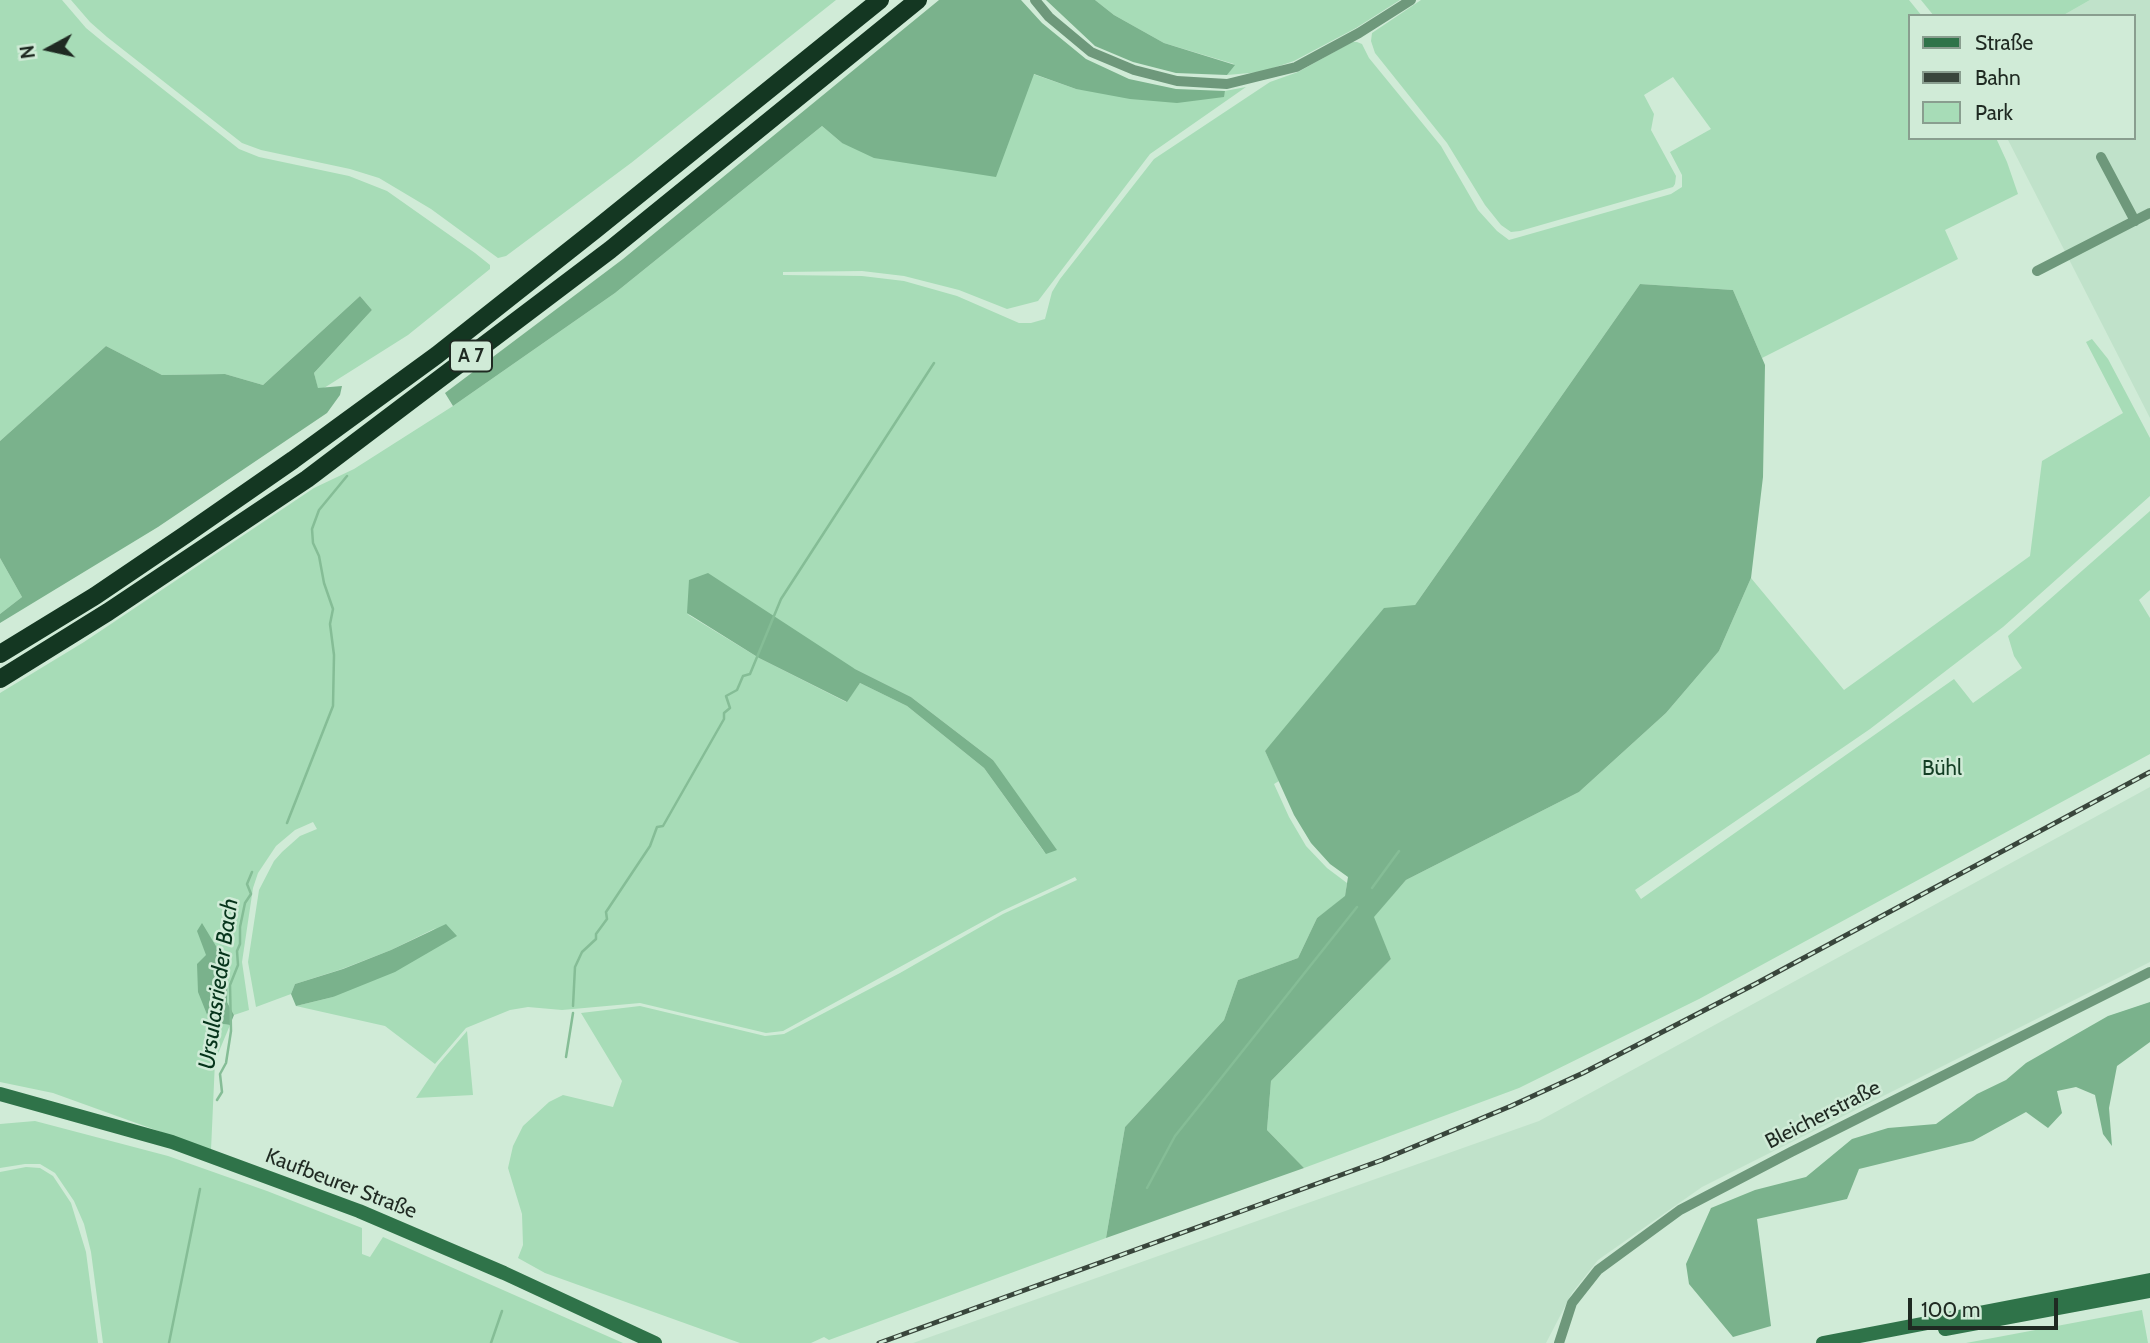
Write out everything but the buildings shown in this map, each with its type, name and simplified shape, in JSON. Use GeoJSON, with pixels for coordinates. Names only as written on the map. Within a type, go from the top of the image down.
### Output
{"type":"FeatureCollection","features":[{"type":"Feature","properties":{"kind":"highway","name":"A 7"},"geometry":{"type":"LineString","coordinates":[[0,654],[95,596],[185,536],[437,355],[880,0]]}},
{"type":"Feature","properties":{"kind":"highway","name":"A 7"},"geometry":{"type":"LineString","coordinates":[[0,679],[108,612],[307,479],[610,250],[918,0]]}},
{"type":"Feature","properties":{"kind":"main road","name":"Kaufbeurer Straße"},"geometry":{"type":"LineString","coordinates":[[0,1094],[172,1142],[370,1216],[504,1273],[656,1343]]}},
{"type":"Feature","properties":{"kind":"main road"},"geometry":{"type":"LineString","coordinates":[[1823,1343],[2150,1280]]}},
{"type":"Feature","properties":{"kind":"main road"},"geometry":{"type":"LineString","coordinates":[[1871,1343],[2150,1291]]}},
{"type":"Feature","properties":{"kind":"street"},"geometry":{"type":"LineString","coordinates":[[1035,0],[1049,17],[1091,52],[1134,70],[1177,81],[1227,84],[1296,67],[1359,33],[1411,0]]}},
{"type":"Feature","properties":{"kind":"street"},"geometry":{"type":"LineString","coordinates":[[2101,157],[2135,221]]}},
{"type":"Feature","properties":{"kind":"street"},"geometry":{"type":"LineString","coordinates":[[2037,271],[2150,213]]}},
{"type":"Feature","properties":{"kind":"street","name":"Bleicherstraße"},"geometry":{"type":"LineString","coordinates":[[1559,1343],[1572,1303],[1598,1270],[1680,1210],[2150,972]]}},
{"type":"Feature","properties":{"kind":"shaded area"},"geometry":{"type":"Polygon","coordinates":[[[2090,0],[2150,0],[2150,418],[2008,140],[2136,140],[2136,14],[2066,14],[2090,0]]]}},
{"type":"Feature","properties":{"kind":"shaded area"},"geometry":{"type":"Polygon","coordinates":[[[2150,787],[2150,962],[1702,1187],[1598,1260],[1572,1293],[1546,1343],[913,1343],[1539,1121],[2150,787]]]}},
{"type":"Feature","properties":{"kind":"green space"},"geometry":{"type":"Polygon","coordinates":[[[0,0],[62,0],[86,28],[239,149],[259,157],[349,176],[387,191],[475,253],[490,265],[490,269],[408,335],[324,388],[318,389],[314,373],[372,310],[360,296],[263,385],[225,374],[162,375],[106,346],[0,441],[0,0]]]}},
{"type":"Feature","properties":{"kind":"green space"},"geometry":{"type":"Polygon","coordinates":[[[71,0],[836,0],[631,163],[506,256],[498,258],[431,209],[379,178],[242,143],[107,37],[71,0]]]}},
{"type":"Feature","properties":{"kind":"green space"},"geometry":{"type":"Polygon","coordinates":[[[939,0],[1021,0],[1042,23],[1086,59],[1129,79],[1176,89],[1225,91],[1224,97],[1177,103],[1130,99],[1076,89],[1034,74],[996,177],[874,158],[842,143],[822,126],[615,293],[453,406],[445,393],[623,259],[939,0]]]}},
{"type":"Feature","properties":{"kind":"green space"},"geometry":{"type":"Polygon","coordinates":[[[1046,0],[1095,0],[1114,15],[1164,43],[1235,65],[1227,75],[1176,73],[1133,62],[1095,46],[1046,0]]]}},
{"type":"Feature","properties":{"kind":"green space"},"geometry":{"type":"Polygon","coordinates":[[[1095,0],[1400,0],[1356,28],[1294,61],[1261,72],[1227,75],[1234,64],[1164,43],[1114,15],[1095,0]]]}},
{"type":"Feature","properties":{"kind":"green space"},"geometry":{"type":"Polygon","coordinates":[[[1421,0],[1909,0],[1920,14],[1909,14],[1909,140],[1997,140],[2018,194],[1945,230],[1958,259],[1762,358],[1733,290],[1640,284],[1415,605],[1265,751],[1279,781],[1274,784],[1289,817],[1306,846],[1327,868],[1347,883],[1345,897],[1317,918],[1298,958],[1238,980],[1224,1020],[1125,1127],[1106,1238],[829,1340],[824,1337],[811,1343],[740,1343],[545,1273],[518,1258],[523,1245],[522,1214],[508,1168],[513,1146],[523,1126],[549,1102],[563,1095],[613,1107],[622,1081],[581,1013],[640,1006],[765,1036],[784,1034],[900,973],[1003,914],[1077,880],[1075,877],[1002,911],[783,1031],[766,1033],[640,1003],[562,1010],[528,1007],[510,1010],[466,1028],[435,1064],[385,1026],[296,1006],[333,997],[436,928],[391,950],[295,984],[291,994],[256,1007],[248,962],[259,890],[274,861],[282,852],[300,836],[317,829],[313,822],[295,830],[276,846],[258,873],[253,888],[242,962],[249,1010],[234,1015],[227,1002],[228,966],[221,956],[207,955],[210,1022],[230,1025],[215,1061],[211,1150],[53,1093],[0,1082],[0,693],[84,642],[314,488],[354,469],[453,406],[615,293],[822,126],[842,143],[1033,74],[1076,89],[1223,97],[1225,91],[1246,87],[1150,154],[1038,301],[1007,309],[959,290],[904,276],[862,271],[783,272],[783,275],[862,276],[904,281],[957,296],[1019,323],[1045,319],[1052,292],[1060,279],[1154,159],[1270,82],[1298,72],[1352,42],[1362,44],[1369,58],[1441,146],[1478,210],[1509,240],[1671,194],[1682,187],[1682,175],[1670,152],[1711,129],[1673,77],[1644,95],[1654,114],[1651,130],[1676,176],[1673,187],[1511,232],[1501,225],[1485,205],[1447,143],[1375,53],[1371,41],[1372,33],[1421,0]],[[687,614],[759,658],[846,702],[860,683],[907,706],[984,768],[1045,853],[993,760],[911,697],[855,669],[687,614]]]}},
{"type":"Feature","properties":{"kind":"green space"},"geometry":{"type":"Polygon","coordinates":[[[1921,0],[2090,0],[2066,14],[1932,14],[1921,0]]]}},
{"type":"Feature","properties":{"kind":"green space"},"geometry":{"type":"Polygon","coordinates":[[[1640,284],[1733,290],[1765,365],[1763,477],[1751,578],[1719,651],[1666,713],[1579,792],[1406,880],[1374,917],[1391,959],[1271,1081],[1267,1130],[1304,1168],[1106,1238],[1125,1127],[1224,1020],[1238,980],[1298,958],[1317,918],[1345,896],[1348,877],[1330,864],[1311,843],[1294,815],[1265,751],[1384,608],[1415,605],[1640,284]]]}},
{"type":"Feature","properties":{"kind":"green space"},"geometry":{"type":"Polygon","coordinates":[[[360,296],[372,310],[314,373],[318,388],[342,386],[340,395],[327,413],[158,527],[0,623],[0,614],[22,597],[0,558],[0,441],[106,346],[162,375],[225,374],[263,385],[360,296]]]}},
{"type":"Feature","properties":{"kind":"green space","name":"Bühl"},"geometry":{"type":"Polygon","coordinates":[[[2092,339],[2108,359],[2150,438],[2150,496],[2003,627],[1870,729],[1635,890],[1641,899],[1954,679],[1973,703],[2022,668],[2014,656],[2008,636],[2150,511],[2150,590],[2139,600],[2150,618],[2150,754],[1699,999],[1519,1088],[1304,1168],[1267,1130],[1271,1081],[1391,959],[1373,917],[1406,880],[1579,792],[1666,713],[1719,651],[1751,578],[1844,690],[2030,556],[2042,461],[2123,413],[2086,342],[2092,339]]]}},
{"type":"Feature","properties":{"kind":"green space"},"geometry":{"type":"Polygon","coordinates":[[[0,558],[22,597],[0,614],[0,558]]]}},
{"type":"Feature","properties":{"kind":"green space"},"geometry":{"type":"Polygon","coordinates":[[[708,573],[855,669],[911,697],[993,760],[1057,850],[1046,854],[984,768],[907,706],[860,683],[847,702],[759,658],[687,613],[689,580],[708,573]]]}},
{"type":"Feature","properties":{"kind":"green space"},"geometry":{"type":"Polygon","coordinates":[[[202,923],[228,966],[227,1002],[234,1015],[230,1025],[210,1022],[198,992],[197,964],[206,955],[197,931],[202,923]]]}},
{"type":"Feature","properties":{"kind":"green space"},"geometry":{"type":"Polygon","coordinates":[[[446,924],[457,936],[395,972],[333,997],[296,1006],[291,994],[295,984],[391,950],[446,924]]]}},
{"type":"Feature","properties":{"kind":"green space"},"geometry":{"type":"Polygon","coordinates":[[[2150,1002],[2150,1042],[2117,1066],[2109,1108],[2112,1146],[2103,1134],[2095,1095],[2076,1087],[2057,1091],[2062,1113],[2048,1128],[2026,1112],[1973,1141],[1859,1169],[1847,1199],[1757,1219],[1771,1326],[1733,1337],[1689,1284],[1686,1264],[1711,1208],[1755,1190],[1806,1177],[1852,1139],[1888,1128],[1936,1124],[1977,1094],[2006,1080],[2026,1063],[2108,1016],[2150,1002]]]}},
{"type":"Feature","properties":{"kind":"green space"},"geometry":{"type":"Polygon","coordinates":[[[467,1031],[473,1095],[416,1098],[438,1065],[467,1031]]]}},
{"type":"Feature","properties":{"kind":"green space"},"geometry":{"type":"Polygon","coordinates":[[[35,1121],[168,1156],[267,1191],[362,1228],[362,1254],[370,1257],[383,1237],[623,1343],[103,1343],[91,1252],[84,1224],[74,1201],[55,1173],[40,1164],[0,1168],[0,1124],[35,1121]]]}},
{"type":"Feature","properties":{"kind":"green space"},"geometry":{"type":"Polygon","coordinates":[[[26,1167],[40,1168],[53,1176],[71,1203],[86,1252],[98,1343],[0,1343],[0,1172],[26,1167]]]}},
{"type":"Feature","properties":{"kind":"green space"},"geometry":{"type":"Polygon","coordinates":[[[2142,1310],[2148,1343],[1966,1343],[2142,1310]]]}},
{"type":"Feature","properties":{"kind":"waterway"},"geometry":{"type":"LineString","coordinates":[[573,1006],[575,967],[582,952],[596,939],[596,934],[607,919],[606,912],[650,846],[657,827],[663,826],[724,719],[724,713],[730,708],[726,696],[737,690],[743,676],[750,674],[781,599],[934,363]]}},
{"type":"Feature","properties":{"kind":"waterway","name":"Ursulasrieder Bach"},"geometry":{"type":"LineString","coordinates":[[287,823],[333,706],[334,655],[330,624],[333,609],[313,543],[312,529],[319,510],[347,476]]}},
{"type":"Feature","properties":{"kind":"waterway"},"geometry":{"type":"LineString","coordinates":[[1372,888],[1399,851]]}},
{"type":"Feature","properties":{"kind":"waterway","name":"Ursulasrieder Bach"},"geometry":{"type":"LineString","coordinates":[[217,1100],[222,1092],[220,1074],[226,1063],[231,1031],[230,985],[238,965],[240,927],[245,903],[251,894],[247,884],[252,872]]}},
{"type":"Feature","properties":{"kind":"waterway"},"geometry":{"type":"LineString","coordinates":[[1147,1188],[1175,1136],[1357,907]]}},
{"type":"Feature","properties":{"kind":"waterway"},"geometry":{"type":"LineString","coordinates":[[566,1057],[573,1013]]}},
{"type":"Feature","properties":{"kind":"waterway","name":"Ursulasrieder Bach"},"geometry":{"type":"LineString","coordinates":[[169,1343],[200,1189]]}},
{"type":"Feature","properties":{"kind":"waterway"},"geometry":{"type":"LineString","coordinates":[[491,1343],[502,1311]]}},
{"type":"Feature","properties":{"kind":"railway"},"geometry":{"type":"LineString","coordinates":[[879,1343],[1382,1160],[1511,1106],[1583,1073],[1757,983],[2150,772]]}}]}
